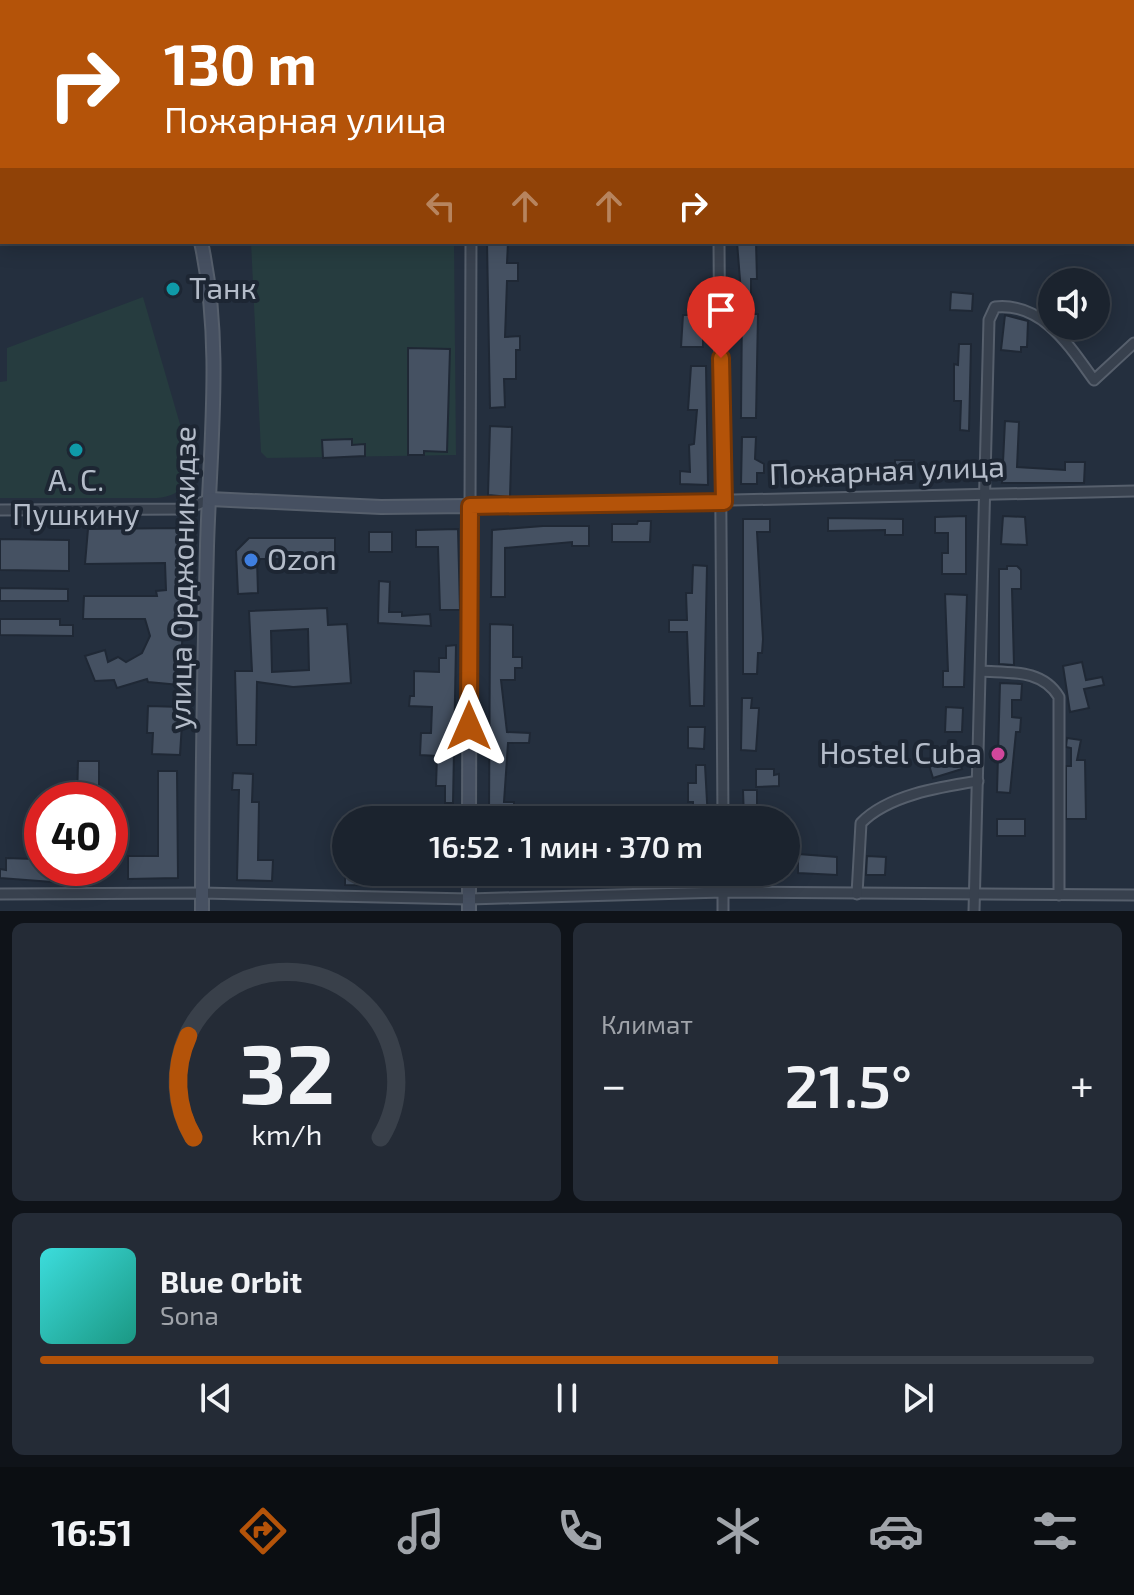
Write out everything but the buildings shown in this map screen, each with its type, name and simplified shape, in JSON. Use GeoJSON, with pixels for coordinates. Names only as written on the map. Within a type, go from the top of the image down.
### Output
{"type":"FeatureCollection","features":[{"type":"Feature","properties":{"kind":"main road","name":"улица Орджоникидзе"},"geometry":{"type":"LineString","coordinates":[[201,244],[212,319],[214,371],[202,911]]}},
{"type":"Feature","properties":{"kind":"main road","name":"Пожарная улица"},"geometry":{"type":"LineString","coordinates":[[210,499],[381,507],[470,506]]}},
{"type":"Feature","properties":{"kind":"main road"},"geometry":{"type":"LineString","coordinates":[[469,806],[470,506]]}},
{"type":"Feature","properties":{"kind":"street"},"geometry":{"type":"LineString","coordinates":[[470,506],[471,244]]}},
{"type":"Feature","properties":{"kind":"street"},"geometry":{"type":"LineString","coordinates":[[719,244],[724,502],[723,806]]}},
{"type":"Feature","properties":{"kind":"street"},"geometry":{"type":"LineString","coordinates":[[974,911],[982,494],[989,320],[995,307],[1033,313],[1059,332],[1094,380],[1134,343]]}},
{"type":"Feature","properties":{"kind":"street","name":"Пожарная улица"},"geometry":{"type":"LineString","coordinates":[[470,506],[1134,491]]}},
{"type":"Feature","properties":{"kind":"street"},"geometry":{"type":"LineString","coordinates":[[0,510],[187,509],[210,499]]}},
{"type":"Feature","properties":{"kind":"street"},"geometry":{"type":"LineString","coordinates":[[981,671],[1031,674],[1050,683],[1059,697],[1059,895]]}},
{"type":"Feature","properties":{"kind":"street"},"geometry":{"type":"LineString","coordinates":[[857,894],[861,823],[871,812],[937,787],[978,781]]}},
{"type":"Feature","properties":{"kind":"street"},"geometry":{"type":"LineString","coordinates":[[723,886],[723,911]]}},
{"type":"Feature","properties":{"kind":"street"},"geometry":{"type":"LineString","coordinates":[[0,894],[202,893],[469,905],[723,892],[1134,895]]}},
{"type":"Feature","properties":{"kind":"green space"},"geometry":{"type":"Polygon","coordinates":[[[251,244],[454,244],[456,455],[267,458],[261,452],[251,244]]]}},
{"type":"Feature","properties":{"kind":"green space"},"geometry":{"type":"Polygon","coordinates":[[[143,297],[191,462],[182,488],[172,495],[157,498],[0,498],[0,382],[7,381],[7,348],[143,297]]]}},
{"type":"Feature","properties":{"kind":"place","name":"Танк"},"geometry":{"type":"Point","coordinates":[173,289]}},
{"type":"Feature","properties":{"kind":"place","name":"А. С. Пушкину"},"geometry":{"type":"Point","coordinates":[76,450]}},
{"type":"Feature","properties":{"kind":"place","name":"Ozon"},"geometry":{"type":"Point","coordinates":[251,560]}},
{"type":"Feature","properties":{"kind":"place","name":"Hostel Cuba"},"geometry":{"type":"Point","coordinates":[998,754]}},
{"type":"Feature","properties":{"kind":"route"},"geometry":{"type":"LineString","coordinates":[[469,726],[470,506],[724,502],[721,358]]}}]}
